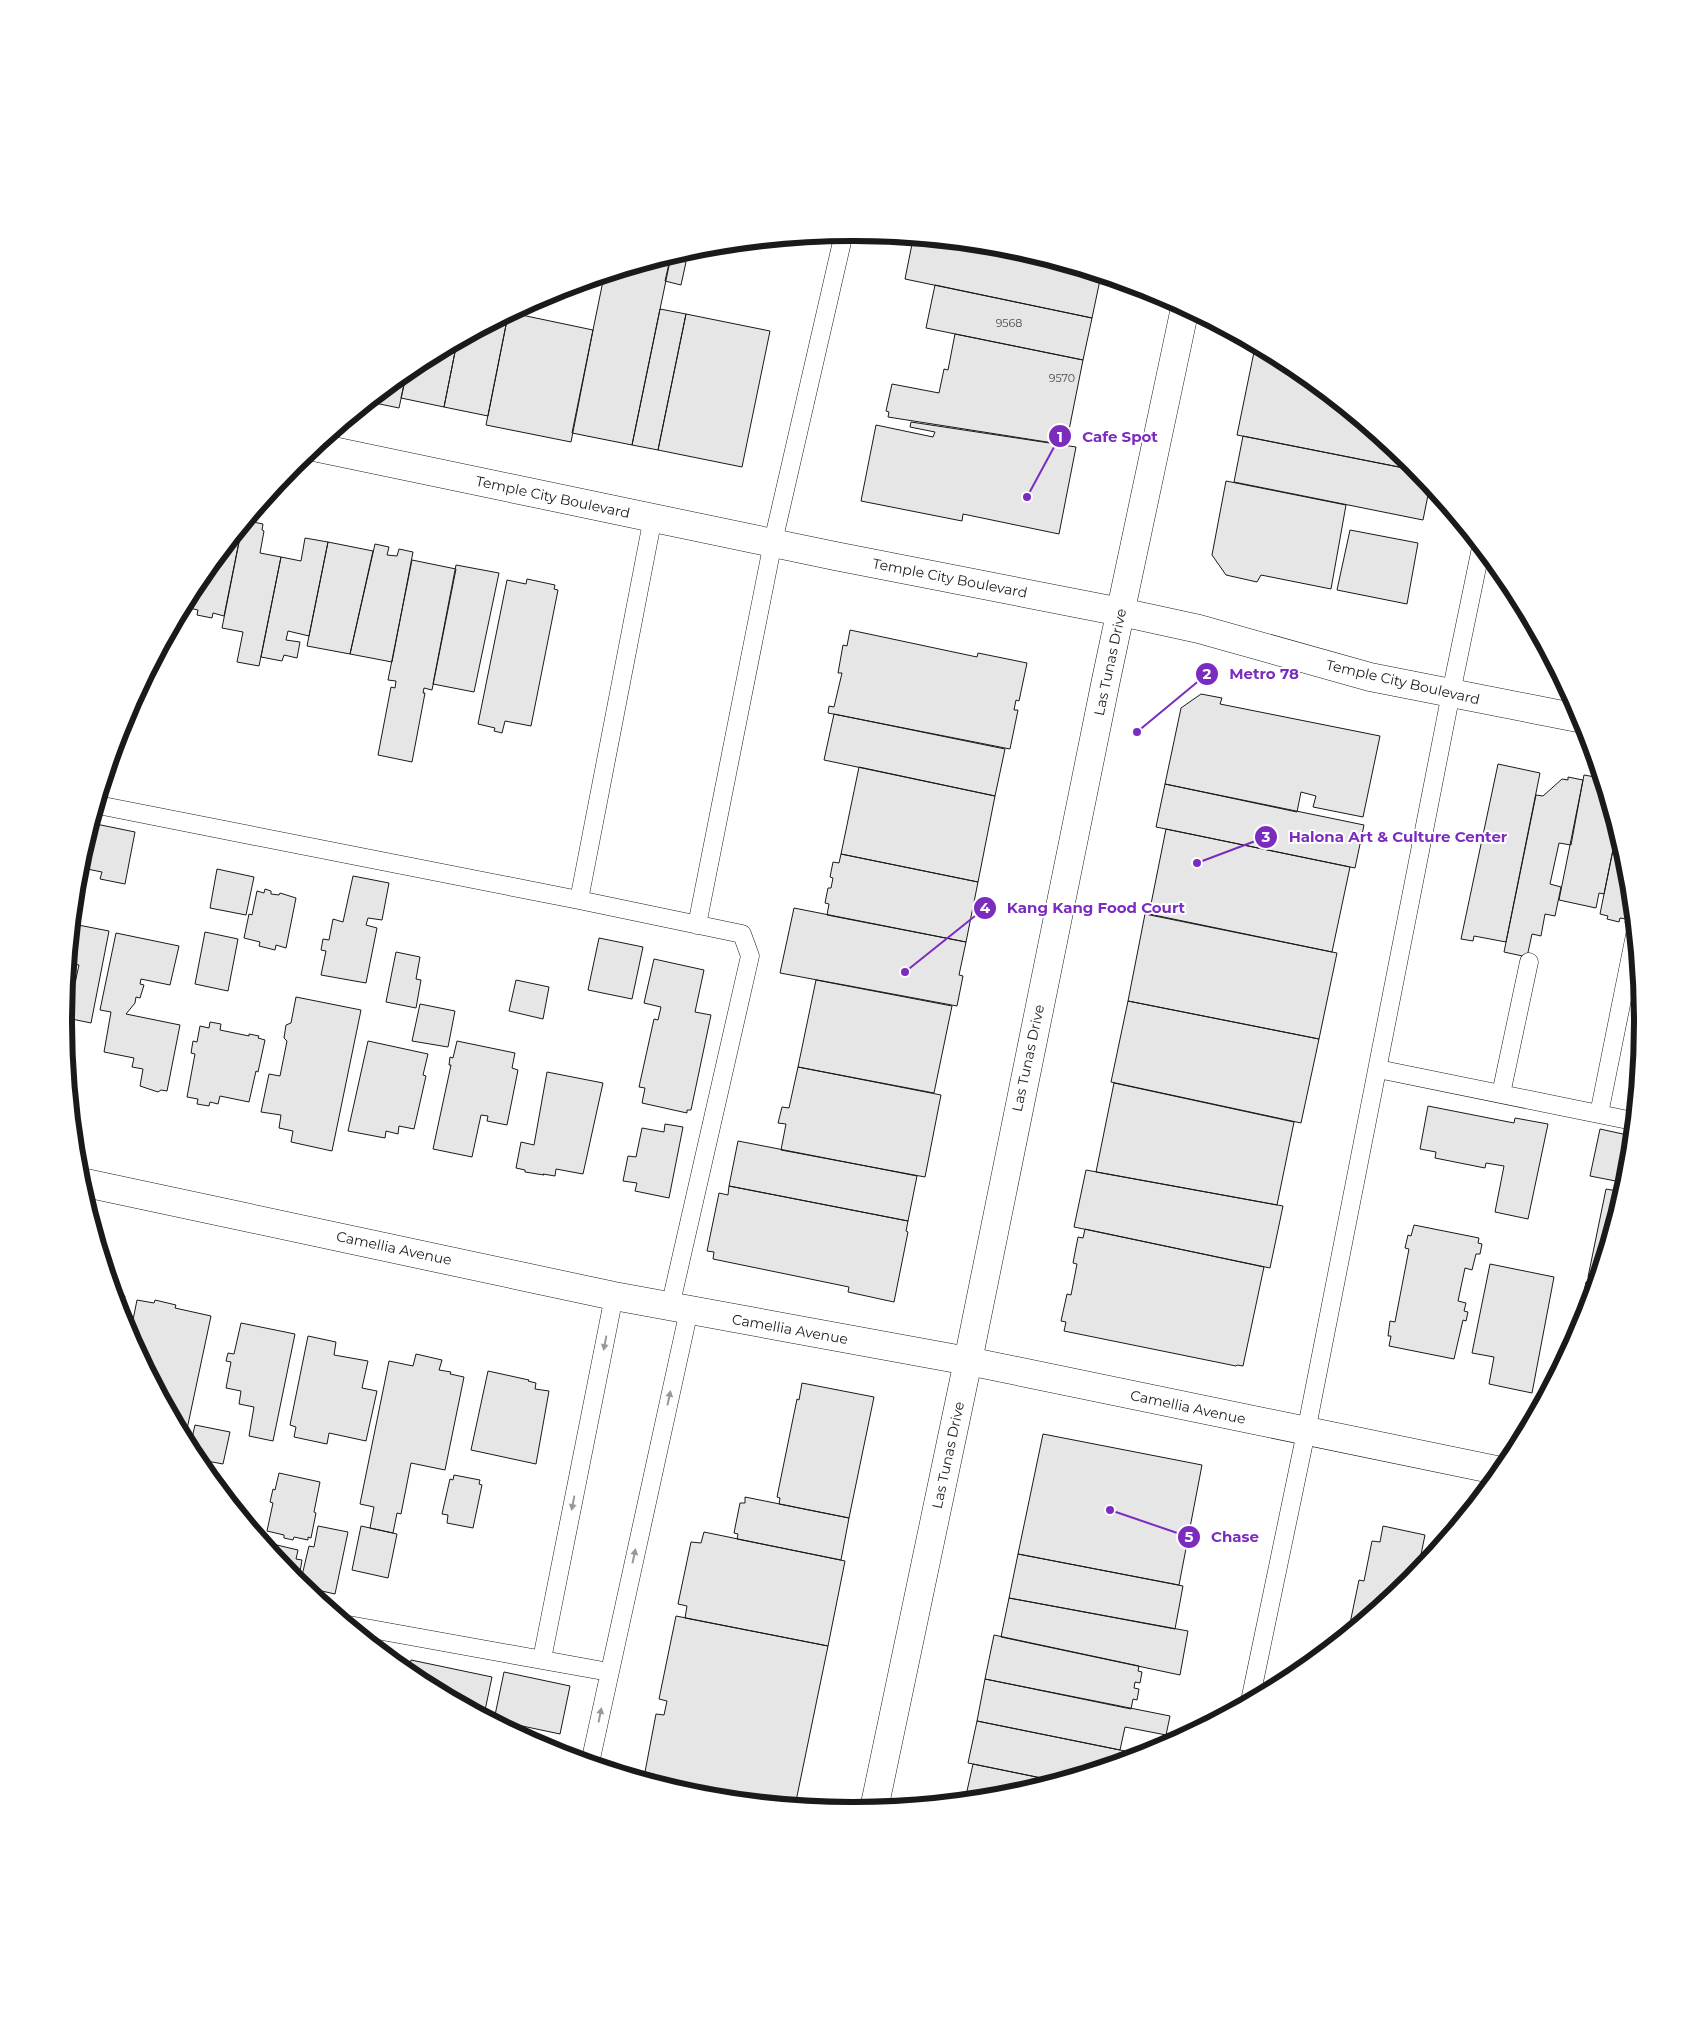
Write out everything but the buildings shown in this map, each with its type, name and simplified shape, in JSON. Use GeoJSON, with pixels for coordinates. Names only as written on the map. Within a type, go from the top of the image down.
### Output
{"type":"FeatureCollection","features":[{"type":"Feature","properties":{"kind":"main road","name":"Las Tunas Drive"},"geometry":{"type":"LineString","coordinates":[[876,1802],[968,1361],[1018,1106],[1184,314]]}},
{"type":"Feature","properties":{"kind":"main road","name":"Temple City Boulevard"},"geometry":{"type":"LineString","coordinates":[[323,449],[845,558],[1121,612],[1198,629],[1370,677],[1572,717]]}},
{"type":"Feature","properties":{"kind":"main road","name":"Camellia Avenue"},"geometry":{"type":"LineString","coordinates":[[90,1184],[614,1296],[968,1361],[1493,1469]]}},
{"type":"Feature","properties":{"kind":"lane"},"geometry":{"type":"LineString","coordinates":[[697,924],[773,542],[842,241]]}},
{"type":"Feature","properties":{"kind":"lane"},"geometry":{"type":"LineString","coordinates":[[579,900],[653,517]]}},
{"type":"Feature","properties":{"kind":"lane"},"geometry":{"type":"LineString","coordinates":[[1252,1693],[1306,1432],[1451,693],[1480,556]]}},
{"type":"Feature","properties":{"kind":"lane"},"geometry":{"type":"LineString","coordinates":[[103,806],[742,934],[750,956],[591,1757]]}},
{"type":"Feature","properties":{"kind":"lane"},"geometry":{"type":"LineString","coordinates":[[1599,1114],[1631,953]]}},
{"type":"Feature","properties":{"kind":"lane"},"geometry":{"type":"LineString","coordinates":[[1501,1094],[1529,962]]}},
{"type":"Feature","properties":{"kind":"lane"},"geometry":{"type":"LineString","coordinates":[[1378,1069],[1628,1120]]}},
{"type":"Feature","properties":{"kind":"lane"},"geometry":{"type":"LineString","coordinates":[[542,1660],[614,1296]]}},
{"type":"Feature","properties":{"kind":"lane"},"geometry":{"type":"LineString","coordinates":[[361,1627],[609,1672]]}},
{"type":"Feature","properties":{"kind":"place","name":"Cafe Spot"},"geometry":{"type":"Point","coordinates":[1027,497]}},
{"type":"Feature","properties":{"kind":"place","name":"Metro 78"},"geometry":{"type":"Point","coordinates":[1137,732]}},
{"type":"Feature","properties":{"kind":"place","name":"Halona Art & Culture Center"},"geometry":{"type":"Point","coordinates":[1197,863]}},
{"type":"Feature","properties":{"kind":"place","name":"Kang Kang Food Court"},"geometry":{"type":"Point","coordinates":[905,972]}},
{"type":"Feature","properties":{"kind":"place","name":"Chase"},"geometry":{"type":"Point","coordinates":[1110,1510]}}]}
